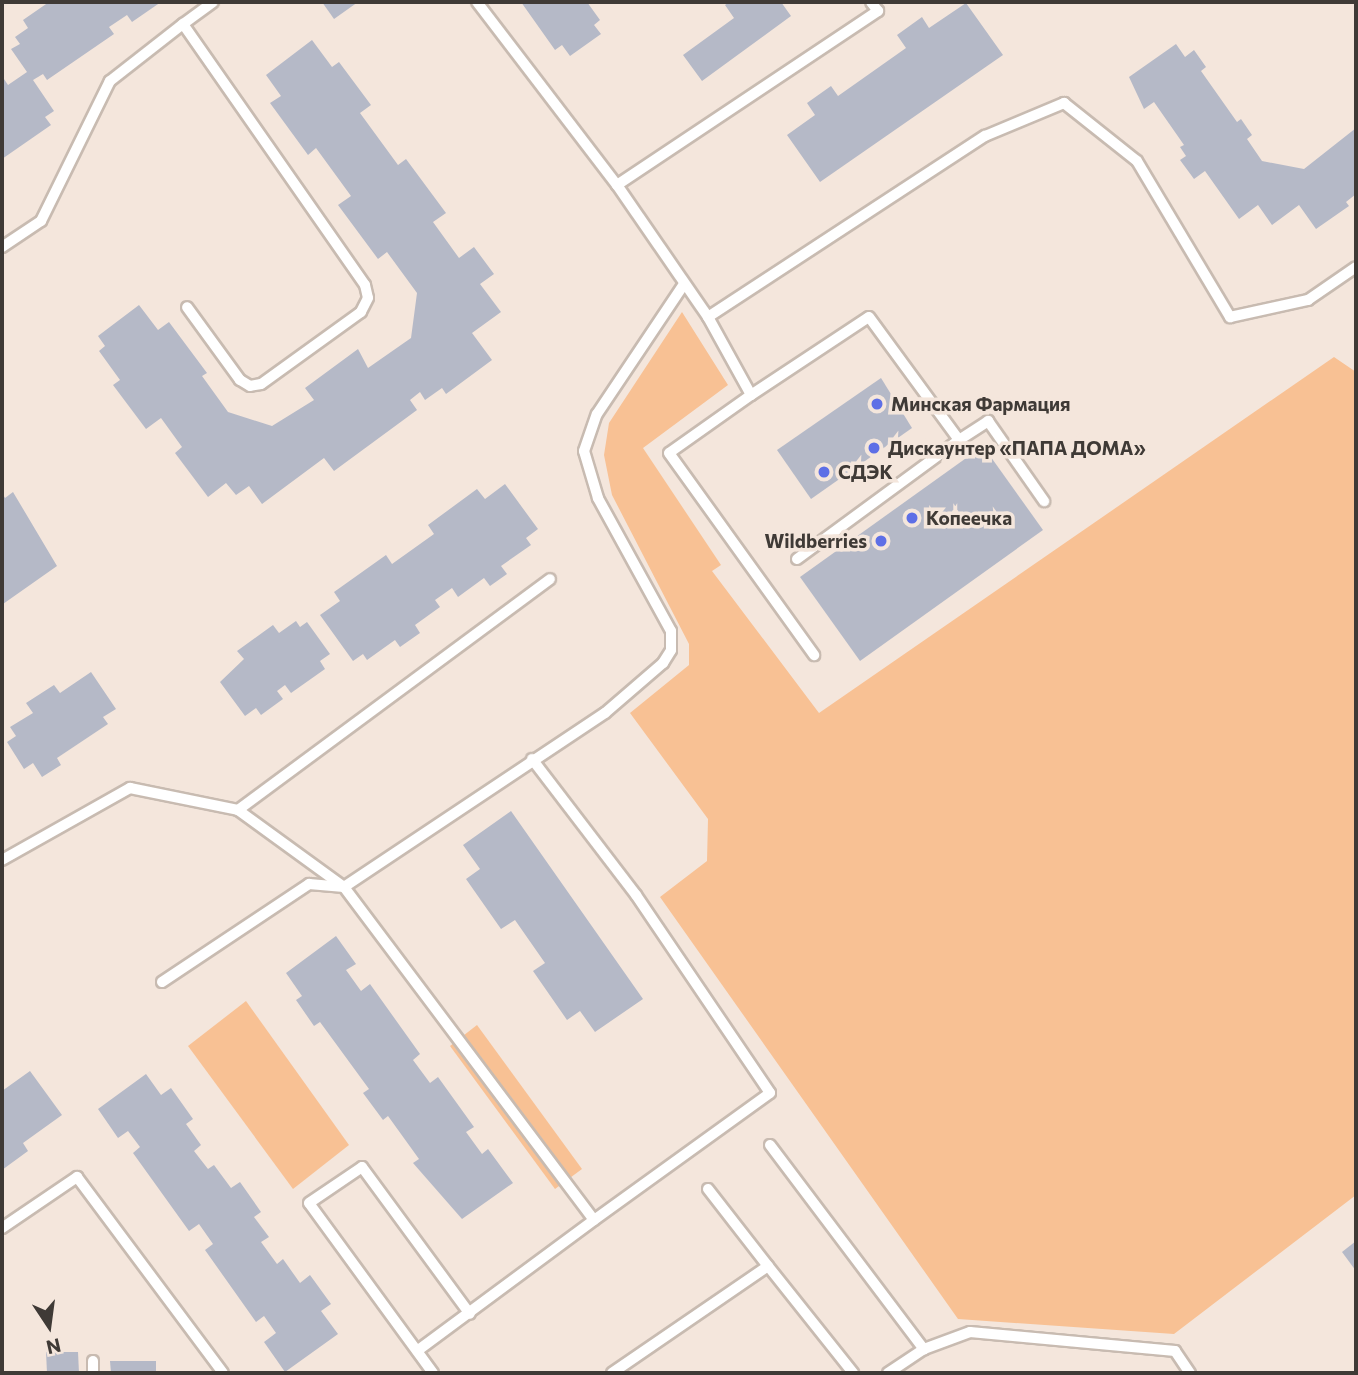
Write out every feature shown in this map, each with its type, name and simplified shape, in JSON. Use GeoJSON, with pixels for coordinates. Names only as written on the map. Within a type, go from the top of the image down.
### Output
{"type":"FeatureCollection","features":[{"type":"Feature","properties":{"kind":"lane"},"geometry":{"type":"LineString","coordinates":[[2,247],[41,221],[110,81],[213,2]]}},
{"type":"Feature","properties":{"kind":"lane"},"geometry":{"type":"LineString","coordinates":[[477,2],[617,185],[708,317],[751,395]]}},
{"type":"Feature","properties":{"kind":"lane"},"geometry":{"type":"LineString","coordinates":[[617,185],[878,11],[871,2]]}},
{"type":"Feature","properties":{"kind":"lane"},"geometry":{"type":"LineString","coordinates":[[183,24],[365,285],[368,298],[361,312],[261,384],[250,386],[240,380],[187,307]]}},
{"type":"Feature","properties":{"kind":"lane"},"geometry":{"type":"LineString","coordinates":[[708,317],[985,136],[1063,103],[1137,161],[1230,317],[1308,300],[1356,267]]}},
{"type":"Feature","properties":{"kind":"lane"},"geometry":{"type":"LineString","coordinates":[[162,982],[309,884],[344,887],[532,759],[606,713],[663,663],[671,650],[668,624],[635,573],[598,498],[584,451],[597,414],[684,284]]}},
{"type":"Feature","properties":{"kind":"lane"},"geometry":{"type":"LineString","coordinates":[[814,654],[669,453],[869,317],[958,440]]}},
{"type":"Feature","properties":{"kind":"lane"},"geometry":{"type":"LineString","coordinates":[[797,559],[958,440],[988,421],[1044,501]]}},
{"type":"Feature","properties":{"kind":"lane"},"geometry":{"type":"LineString","coordinates":[[238,810],[550,579]]}},
{"type":"Feature","properties":{"kind":"lane"},"geometry":{"type":"LineString","coordinates":[[417,1351],[770,1093],[636,895],[532,759]]}},
{"type":"Feature","properties":{"kind":"lane"},"geometry":{"type":"LineString","coordinates":[[2,860],[130,788],[238,810],[344,887],[594,1220]]}},
{"type":"Feature","properties":{"kind":"lane"},"geometry":{"type":"LineString","coordinates":[[769,1144],[924,1349]]}},
{"type":"Feature","properties":{"kind":"lane"},"geometry":{"type":"LineString","coordinates":[[433,1373],[309,1203],[362,1167],[470,1314]]}},
{"type":"Feature","properties":{"kind":"lane"},"geometry":{"type":"LineString","coordinates":[[2,1228],[77,1177],[223,1373]]}},
{"type":"Feature","properties":{"kind":"lane"},"geometry":{"type":"LineString","coordinates":[[708,1189],[853,1373]]}},
{"type":"Feature","properties":{"kind":"lane"},"geometry":{"type":"LineString","coordinates":[[612,1373],[768,1266]]}},
{"type":"Feature","properties":{"kind":"lane"},"geometry":{"type":"LineString","coordinates":[[888,1373],[924,1349],[970,1332],[1175,1351],[1190,1373]]}},
{"type":"Feature","properties":{"kind":"lane"},"geometry":{"type":"LineString","coordinates":[[93,1361],[93,1373]]}},
{"type":"Feature","properties":{"kind":"shaded area"},"geometry":{"type":"Polygon","coordinates":[[[682,312],[728,385],[643,448],[721,565],[712,571],[819,713],[1334,357],[1356,372],[1356,1195],[1174,1334],[958,1319],[660,897],[707,861],[708,819],[630,713],[689,665],[689,644],[612,495],[604,455],[609,423],[682,312]]]}},
{"type":"Feature","properties":{"kind":"shaded area"},"geometry":{"type":"Polygon","coordinates":[[[246,1001],[349,1145],[293,1189],[188,1046],[246,1001]]]}},
{"type":"Feature","properties":{"kind":"shaded area"},"geometry":{"type":"Polygon","coordinates":[[[477,1025],[582,1169],[555,1189],[450,1046],[477,1025]]]}},
{"type":"Feature","properties":{"kind":"building"},"geometry":{"type":"Polygon","coordinates":[[[49,2],[161,2],[132,22],[127,15],[109,27],[114,34],[47,80],[43,74],[33,80],[54,111],[45,117],[51,125],[2,159],[2,76],[8,85],[27,72],[11,49],[20,44],[15,37],[28,28],[23,20],[49,2]]]}},
{"type":"Feature","properties":{"kind":"building"},"geometry":{"type":"Polygon","coordinates":[[[322,2],[358,2],[334,19],[322,2]]]}},
{"type":"Feature","properties":{"kind":"building"},"geometry":{"type":"Polygon","coordinates":[[[521,2],[587,2],[600,20],[594,25],[601,34],[570,56],[562,45],[555,50],[521,2]]]}},
{"type":"Feature","properties":{"kind":"building"},"geometry":{"type":"Polygon","coordinates":[[[729,2],[781,2],[791,16],[702,81],[683,55],[734,18],[725,5],[729,2]]]}},
{"type":"Feature","properties":{"kind":"building"},"geometry":{"type":"Polygon","coordinates":[[[966,3],[1003,55],[820,182],[787,135],[815,115],[807,103],[831,86],[838,96],[906,48],[897,35],[922,17],[929,28],[966,3]]]}},
{"type":"Feature","properties":{"kind":"building"},"geometry":{"type":"Polygon","coordinates":[[[312,40],[332,67],[339,62],[371,105],[360,113],[398,165],[406,159],[446,213],[433,222],[459,258],[474,247],[494,274],[480,284],[501,312],[472,333],[492,360],[446,394],[442,388],[425,400],[420,392],[410,400],[417,410],[334,471],[324,458],[262,504],[249,486],[236,495],[226,483],[208,497],[175,453],[182,447],[161,418],[146,429],[113,385],[120,380],[99,351],[105,346],[98,336],[139,305],[158,330],[169,322],[207,373],[202,376],[228,412],[272,426],[314,400],[305,388],[358,349],[368,368],[411,338],[417,293],[387,252],[378,259],[338,205],[351,196],[316,148],[308,155],[270,103],[281,96],[266,75],[312,40]]]}},
{"type":"Feature","properties":{"kind":"building"},"geometry":{"type":"Polygon","coordinates":[[[1176,44],[1185,57],[1194,50],[1206,67],[1201,71],[1237,122],[1241,119],[1252,135],[1247,139],[1262,161],[1304,169],[1356,128],[1356,194],[1346,202],[1349,206],[1316,229],[1299,205],[1272,225],[1258,205],[1239,219],[1205,171],[1194,179],[1180,160],[1186,156],[1180,147],[1184,145],[1154,102],[1144,109],[1129,77],[1176,44]]]}},
{"type":"Feature","properties":{"kind":"building"},"geometry":{"type":"Polygon","coordinates":[[[881,378],[912,428],[811,499],[777,450],[881,378]]]}},
{"type":"Feature","properties":{"kind":"building"},"geometry":{"type":"Polygon","coordinates":[[[983,446],[1043,530],[860,661],[800,577],[983,446]]]}},
{"type":"Feature","properties":{"kind":"building"},"geometry":{"type":"Polygon","coordinates":[[[505,484],[538,529],[526,538],[531,545],[501,566],[507,574],[490,586],[484,578],[458,597],[452,588],[435,600],[440,607],[415,625],[420,633],[400,647],[395,640],[367,660],[363,654],[353,661],[320,615],[340,601],[334,592],[386,555],[392,564],[434,534],[428,525],[477,489],[485,499],[505,484]]]}},
{"type":"Feature","properties":{"kind":"building"},"geometry":{"type":"Polygon","coordinates":[[[13,492],[57,566],[3,604],[2,493],[5,498],[13,492]]]}},
{"type":"Feature","properties":{"kind":"building"},"geometry":{"type":"Polygon","coordinates":[[[296,621],[300,627],[307,622],[330,654],[320,661],[325,669],[291,693],[285,685],[277,691],[283,699],[261,715],[256,708],[245,716],[220,682],[244,659],[237,651],[273,625],[279,633],[296,621]]]}},
{"type":"Feature","properties":{"kind":"building"},"geometry":{"type":"Polygon","coordinates":[[[91,672],[116,709],[103,717],[108,724],[57,758],[61,765],[42,777],[33,763],[24,769],[7,742],[16,736],[10,727],[33,713],[26,703],[54,685],[60,693],[91,672]]]}},
{"type":"Feature","properties":{"kind":"building"},"geometry":{"type":"Polygon","coordinates":[[[511,811],[643,999],[595,1032],[580,1011],[567,1020],[533,971],[545,963],[515,920],[501,929],[466,879],[480,869],[463,845],[511,811]]]}},
{"type":"Feature","properties":{"kind":"building"},"geometry":{"type":"Polygon","coordinates":[[[336,936],[356,964],[346,970],[361,991],[370,984],[420,1054],[413,1060],[430,1083],[438,1077],[474,1127],[466,1132],[482,1154],[488,1149],[513,1183],[462,1219],[413,1163],[419,1159],[388,1116],[383,1120],[363,1093],[369,1089],[320,1022],[314,1026],[296,1000],[302,996],[286,973],[336,936]]]}},
{"type":"Feature","properties":{"kind":"building"},"geometry":{"type":"Polygon","coordinates":[[[30,1071],[62,1115],[23,1143],[28,1151],[2,1170],[2,1091],[30,1071]]]}},
{"type":"Feature","properties":{"kind":"building"},"geometry":{"type":"Polygon","coordinates":[[[146,1074],[161,1095],[171,1088],[193,1119],[186,1124],[201,1145],[194,1151],[208,1169],[214,1165],[231,1188],[240,1182],[261,1212],[254,1217],[269,1237],[261,1242],[277,1264],[283,1259],[300,1283],[310,1275],[331,1304],[321,1311],[338,1334],[285,1372],[264,1342],[276,1333],[264,1316],[256,1322],[205,1250],[213,1244],[199,1224],[189,1231],[133,1153],[140,1147],[128,1131],[118,1138],[98,1109],[146,1074]]]}},
{"type":"Feature","properties":{"kind":"building"},"geometry":{"type":"Polygon","coordinates":[[[1356,1241],[1356,1271],[1342,1252],[1356,1241]]]}},
{"type":"Feature","properties":{"kind":"building"},"geometry":{"type":"Polygon","coordinates":[[[46,1352],[78,1352],[79,1373],[47,1373],[46,1352]]]}},
{"type":"Feature","properties":{"kind":"building"},"geometry":{"type":"Polygon","coordinates":[[[110,1361],[156,1361],[156,1373],[111,1373],[110,1361]]]}},
{"type":"Feature","properties":{"kind":"place","name":"Минская Фармация"},"geometry":{"type":"Point","coordinates":[877,404]}},
{"type":"Feature","properties":{"kind":"place","name":"Дискаунтер «ПАПА ДОМА»"},"geometry":{"type":"Point","coordinates":[874,448]}},
{"type":"Feature","properties":{"kind":"place","name":"СДЭК"},"geometry":{"type":"Point","coordinates":[824,472]}},
{"type":"Feature","properties":{"kind":"place","name":"Копеечка"},"geometry":{"type":"Point","coordinates":[912,518]}},
{"type":"Feature","properties":{"kind":"place","name":"Wildberries"},"geometry":{"type":"Point","coordinates":[881,541]}}]}
